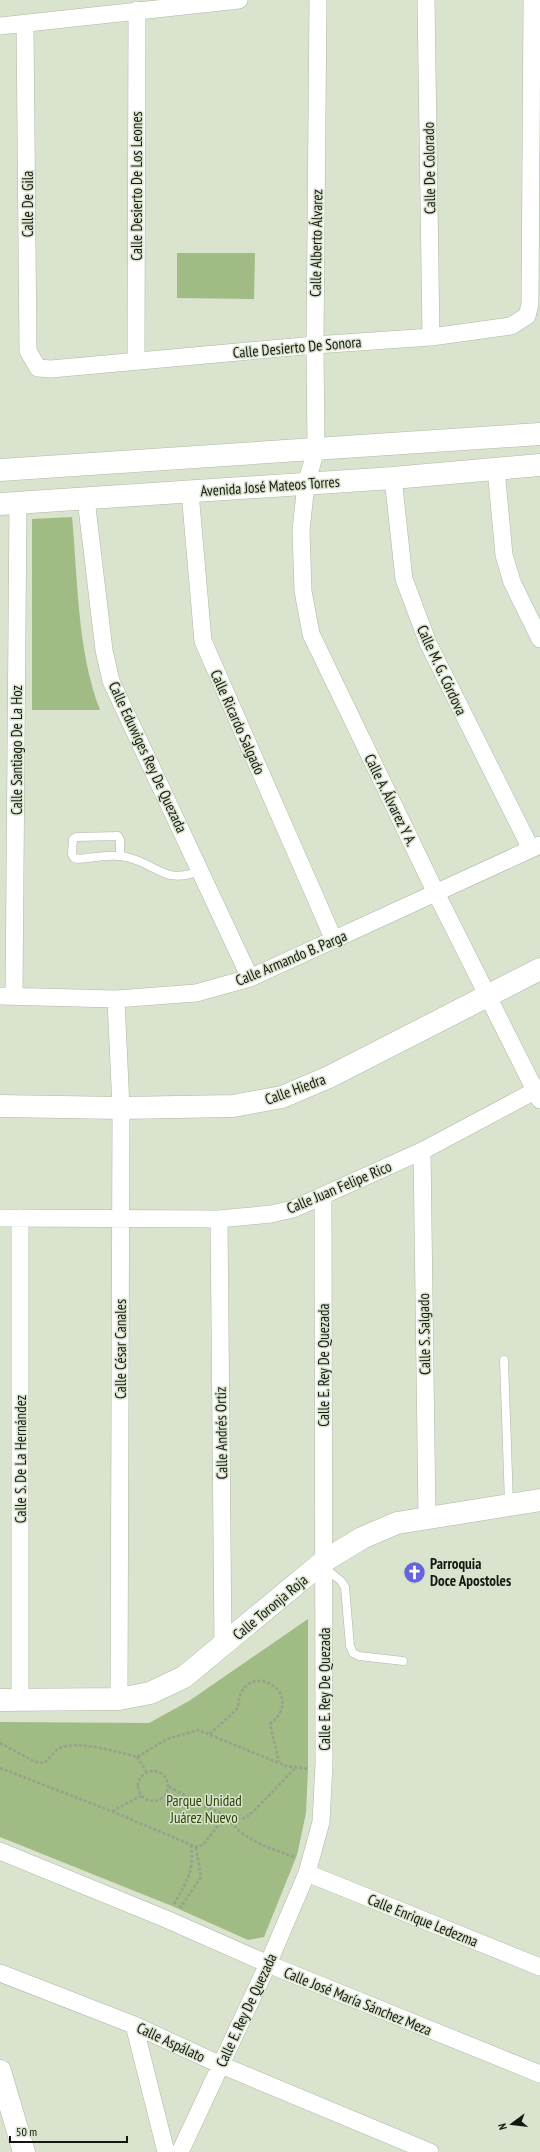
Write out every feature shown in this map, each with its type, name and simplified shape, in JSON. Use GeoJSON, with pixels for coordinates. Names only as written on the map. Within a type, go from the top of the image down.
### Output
{"type":"FeatureCollection","features":[{"type":"Feature","properties":{"kind":"street"},"geometry":{"type":"LineString","coordinates":[[0,26],[239,0]]}},
{"type":"Feature","properties":{"kind":"street","name":"Calle Alberto Álvarez"},"geometry":{"type":"LineString","coordinates":[[306,484],[316,450],[315,344],[318,0]]}},
{"type":"Feature","properties":{"kind":"street","name":"Calle De Colorado"},"geometry":{"type":"LineString","coordinates":[[426,0],[431,337]]}},
{"type":"Feature","properties":{"kind":"street","name":"Calle Desierto De Sonora"},"geometry":{"type":"LineString","coordinates":[[51,369],[315,344],[431,337],[510,326],[527,316],[530,304],[532,0]]}},
{"type":"Feature","properties":{"kind":"street","name":"Calle Desierto De Los Leones"},"geometry":{"type":"LineString","coordinates":[[136,361],[137,10]]}},
{"type":"Feature","properties":{"kind":"street","name":"Calle De Gila"},"geometry":{"type":"LineString","coordinates":[[25,24],[28,351],[38,368],[51,369]]}},
{"type":"Feature","properties":{"kind":"street"},"geometry":{"type":"LineString","coordinates":[[0,470],[540,434]]}},
{"type":"Feature","properties":{"kind":"street","name":"Avenida José Mateos Torres"},"geometry":{"type":"LineString","coordinates":[[9,504],[393,478],[540,465]]}},
{"type":"Feature","properties":{"kind":"street"},"geometry":{"type":"LineString","coordinates":[[496,469],[504,555],[512,582],[540,639]]}},
{"type":"Feature","properties":{"kind":"street","name":"Calle M. G. Córdova"},"geometry":{"type":"LineString","coordinates":[[393,478],[404,579],[428,643],[536,847]]}},
{"type":"Feature","properties":{"kind":"street","name":"Calle A. Álvarez Y A."},"geometry":{"type":"LineString","coordinates":[[306,484],[301,530],[301,545],[303,591],[311,634],[436,893],[538,1093]]}},
{"type":"Feature","properties":{"kind":"street","name":"Calle Ricardo Salgado"},"geometry":{"type":"LineString","coordinates":[[190,492],[204,641],[212,665],[334,940]]}},
{"type":"Feature","properties":{"kind":"street","name":"Calle Eduwiges Rey De Quezada"},"geometry":{"type":"LineString","coordinates":[[86,498],[104,650],[111,681],[250,978]]}},
{"type":"Feature","properties":{"kind":"street","name":"Calle Santiago De La Hoz"},"geometry":{"type":"LineString","coordinates":[[7,996],[9,504]]}},
{"type":"Feature","properties":{"kind":"street","name":"Calle Armando B. Parga"},"geometry":{"type":"LineString","coordinates":[[7,996],[116,999],[196,994],[250,978],[536,847]]}},
{"type":"Feature","properties":{"kind":"street","name":"Calle Hiedra"},"geometry":{"type":"LineString","coordinates":[[0,1106],[121,1108],[233,1106],[282,1097],[329,1077],[540,969]]}},
{"type":"Feature","properties":{"kind":"street","name":"Calle César Canales"},"geometry":{"type":"LineString","coordinates":[[116,999],[121,1108],[119,1700]]}},
{"type":"Feature","properties":{"kind":"street","name":"Calle Juan Felipe Rico"},"geometry":{"type":"LineString","coordinates":[[0,1218],[219,1219],[271,1214],[293,1209],[422,1151],[538,1093]]}},
{"type":"Feature","properties":{"kind":"street","name":"Calle S. Salgado"},"geometry":{"type":"LineString","coordinates":[[422,1151],[427,1517]]}},
{"type":"Feature","properties":{"kind":"street","name":"Calle E. Rey De Quezada"},"geometry":{"type":"LineString","coordinates":[[180,2152],[268,1964],[308,1867],[321,1822],[324,1770],[322,1196]]}},
{"type":"Feature","properties":{"kind":"street","name":"Calle S. De La Hernández"},"geometry":{"type":"LineString","coordinates":[[10,1700],[20,1218]]}},
{"type":"Feature","properties":{"kind":"street","name":"Calle Andrés Ortiz"},"geometry":{"type":"LineString","coordinates":[[219,1219],[223,1646]]}},
{"type":"Feature","properties":{"kind":"street","name":"Calle Toronja Roja"},"geometry":{"type":"LineString","coordinates":[[10,1700],[119,1700],[150,1693],[184,1677],[324,1564],[380,1529],[427,1517],[540,1500]]}},
{"type":"Feature","properties":{"kind":"street","name":"Calle José María Sánchez Meza"},"geometry":{"type":"LineString","coordinates":[[0,1851],[268,1964],[540,2074]]}},
{"type":"Feature","properties":{"kind":"street","name":"Calle Enrique Ledezma"},"geometry":{"type":"LineString","coordinates":[[308,1867],[540,1967]]}},
{"type":"Feature","properties":{"kind":"street","name":"Calle Aspálato"},"geometry":{"type":"LineString","coordinates":[[0,1973],[134,2025],[221,2065],[430,2152]]}},
{"type":"Feature","properties":{"kind":"street"},"geometry":{"type":"LineString","coordinates":[[134,2025],[166,2152]]}},
{"type":"Feature","properties":{"kind":"street"},"geometry":{"type":"LineString","coordinates":[[0,2071],[24,2152]]}},
{"type":"Feature","properties":{"kind":"lane"},"geometry":{"type":"LineString","coordinates":[[120,856],[120,840],[118,836],[76,837],[72,841],[72,854],[74,858],[120,856],[131,858],[168,876],[187,876],[200,871]]}},
{"type":"Feature","properties":{"kind":"lane"},"geometry":{"type":"LineString","coordinates":[[504,1360],[509,1504]]}},
{"type":"Feature","properties":{"kind":"lane"},"geometry":{"type":"LineString","coordinates":[[324,1564],[341,1580],[345,1587],[350,1646],[353,1653],[359,1656],[404,1661]]}},
{"type":"Feature","properties":{"kind":"path"},"geometry":{"type":"LineString","coordinates":[[210,1734],[238,1708],[239,1696],[248,1684],[258,1680],[269,1682],[278,1689],[283,1698],[283,1708],[278,1718],[270,1724],[279,1763]]}},
{"type":"Feature","properties":{"kind":"path"},"geometry":{"type":"LineString","coordinates":[[137,1757],[167,1740],[198,1730],[279,1763],[295,1768],[324,1770]]}},
{"type":"Feature","properties":{"kind":"path"},"geometry":{"type":"LineString","coordinates":[[0,1743],[35,1762],[44,1762],[59,1748],[102,1747],[137,1757],[146,1771]]}},
{"type":"Feature","properties":{"kind":"path"},"geometry":{"type":"LineString","coordinates":[[0,1768],[111,1811],[196,1847],[203,1845],[226,1815]]}},
{"type":"Feature","properties":{"kind":"path"},"geometry":{"type":"LineString","coordinates":[[169,1787],[226,1815],[237,1818],[246,1818],[255,1811],[295,1768]]}},
{"type":"Feature","properties":{"kind":"path"},"geometry":{"type":"LineString","coordinates":[[154,1770],[162,1772],[168,1779],[169,1787],[166,1796],[158,1801],[149,1801],[141,1796],[137,1787],[140,1778],[146,1771],[154,1770]]}},
{"type":"Feature","properties":{"kind":"path"},"geometry":{"type":"LineString","coordinates":[[111,1811],[141,1796]]}},
{"type":"Feature","properties":{"kind":"path"},"geometry":{"type":"LineString","coordinates":[[226,1815],[243,1835],[308,1867]]}},
{"type":"Feature","properties":{"kind":"path"},"geometry":{"type":"LineString","coordinates":[[174,1904],[190,1874],[193,1863],[191,1845]]}},
{"type":"Feature","properties":{"kind":"path"},"geometry":{"type":"LineString","coordinates":[[181,1907],[201,1876],[196,1847]]}},
{"type":"Feature","properties":{"kind":"green space"},"geometry":{"type":"Polygon","coordinates":[[[177,253],[255,253],[254,299],[177,298],[177,253]]]}},
{"type":"Feature","properties":{"kind":"green space"},"geometry":{"type":"Polygon","coordinates":[[[72,517],[77,590],[83,639],[92,687],[100,710],[32,710],[32,519],[72,517]]]}},
{"type":"Feature","properties":{"kind":"green space","name":"Parque Unidad Juárez Nuevo"},"geometry":{"type":"Polygon","coordinates":[[[308,1619],[308,1769],[306,1813],[297,1855],[264,1937],[248,1940],[172,1906],[0,1837],[0,1722],[149,1723],[189,1701],[308,1619]]]}},
{"type":"Feature","properties":{"kind":"place","name":"Parroquia Doce Apostoles"},"geometry":{"type":"Point","coordinates":[414,1572]}}]}
